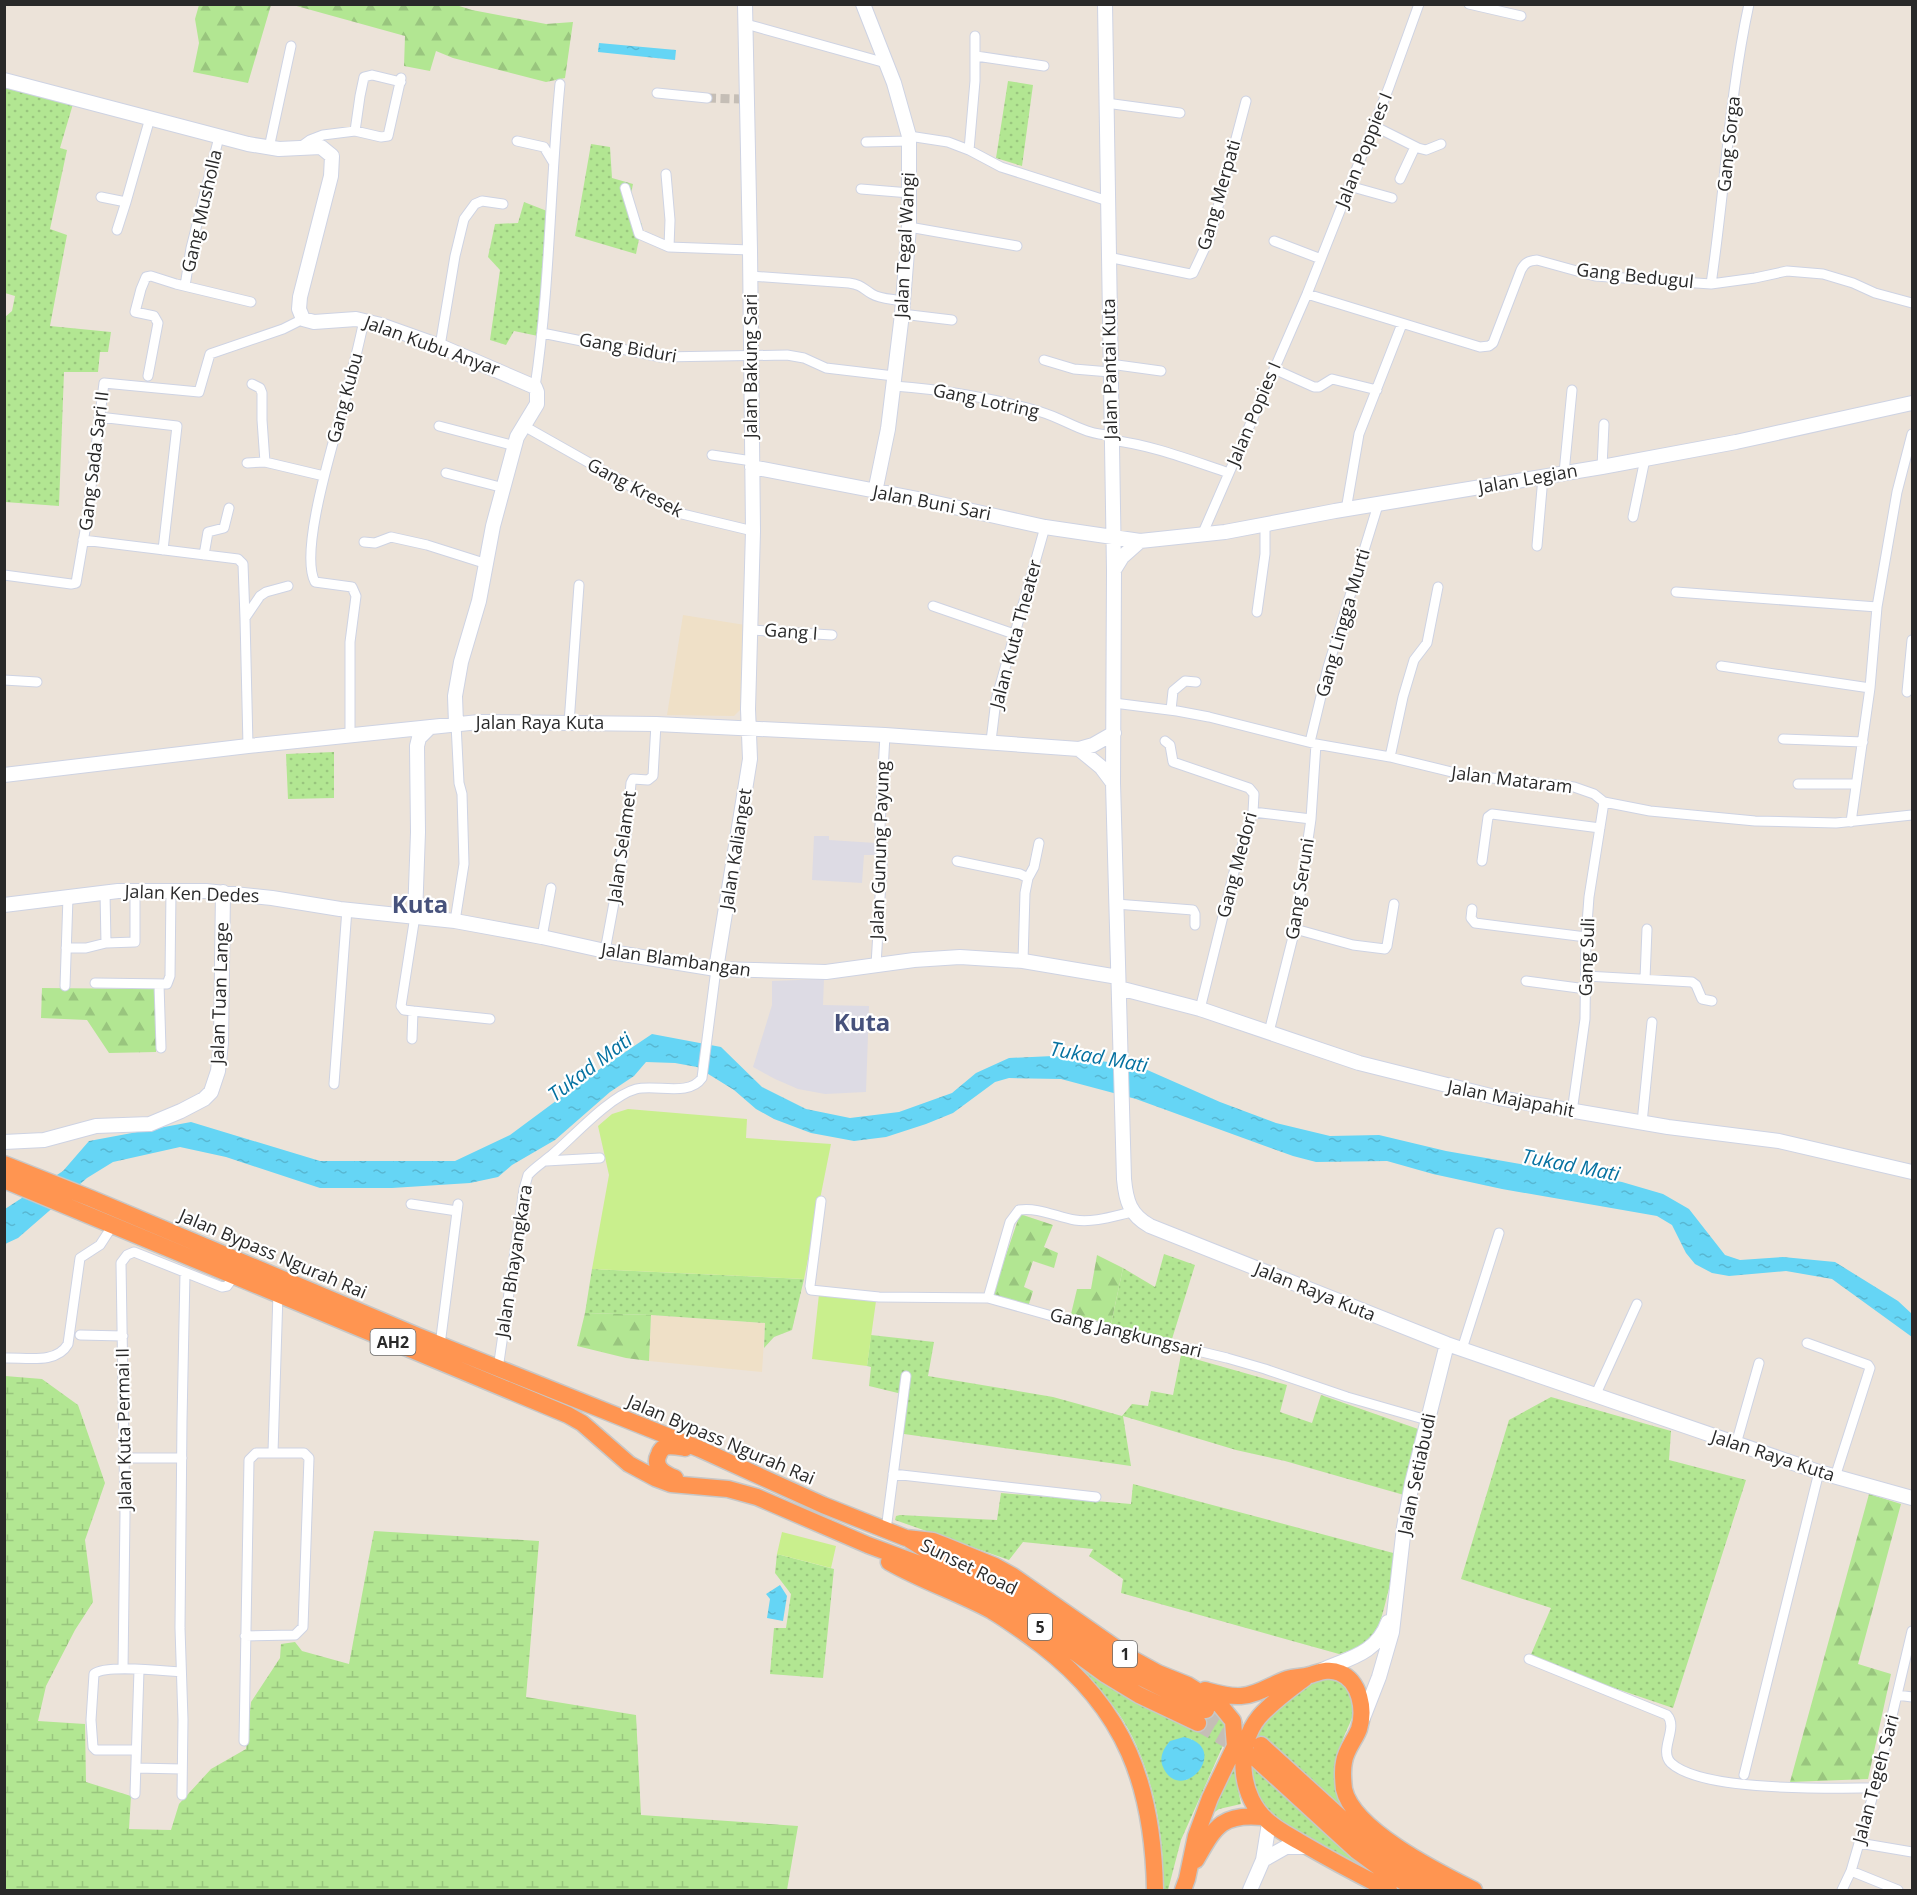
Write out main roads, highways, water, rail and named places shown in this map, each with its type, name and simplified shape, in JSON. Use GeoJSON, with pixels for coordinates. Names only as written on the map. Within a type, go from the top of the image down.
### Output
{"type":"FeatureCollection","features":[{"type":"Feature","properties":{"kind":"highway","name":"Jalan Bypass Ngurah Rai"},"geometry":{"type":"LineString","coordinates":[[4,1164],[31,1183],[700,1449],[772,1483],[886,1530],[906,1538],[933,1541],[995,1566],[1038,1592],[1129,1657],[1158,1673],[1188,1685],[1220,1705],[1233,1721],[1236,1738],[1232,1755],[1210,1798],[1196,1836],[1185,1885]]}},
{"type":"Feature","properties":{"kind":"highway","name":"Jalan Bypass Ngurah Rai"},"geometry":{"type":"LineString","coordinates":[[4,1180],[31,1183]]}},
{"type":"Feature","properties":{"kind":"highway","name":"Jalan Bypass Ngurah Rai"},"geometry":{"type":"LineString","coordinates":[[86,1205],[113,1225],[568,1415],[582,1423],[614,1452],[642,1472],[670,1484],[728,1489],[757,1497],[873,1547],[891,1563],[979,1604],[1010,1622],[1064,1663],[1097,1697],[1120,1733],[1142,1785],[1152,1828],[1155,1890]]}},
{"type":"Feature","properties":{"kind":"highway"},"geometry":{"type":"LineString","coordinates":[[692,1486],[660,1470],[657,1458],[661,1450],[668,1446],[700,1449]]}},
{"type":"Feature","properties":{"kind":"highway","name":"Sunset Road"},"geometry":{"type":"LineString","coordinates":[[873,1547],[903,1557],[981,1591],[1033,1622],[1140,1695],[1202,1717],[1114,1664],[1010,1591],[987,1578],[939,1558],[906,1538]]}},
{"type":"Feature","properties":{"kind":"highway"},"geometry":{"type":"LineString","coordinates":[[1188,1685],[1212,1692],[1240,1696],[1258,1692],[1287,1679],[1316,1672],[1342,1673],[1353,1684],[1360,1700],[1359,1726],[1344,1761],[1343,1781],[1349,1801],[1363,1819],[1385,1838],[1474,1890]]}},
{"type":"Feature","properties":{"kind":"highway"},"geometry":{"type":"LineString","coordinates":[[1316,1672],[1258,1719],[1245,1748],[1243,1766],[1252,1799],[1266,1820],[1309,1847],[1389,1890]]}},
{"type":"Feature","properties":{"kind":"highway"},"geometry":{"type":"LineString","coordinates":[[1419,1890],[1388,1873],[1357,1851],[1257,1751],[1373,1847],[1446,1890]]}},
{"type":"Feature","properties":{"kind":"highway"},"geometry":{"type":"LineString","coordinates":[[1185,1885],[1212,1832],[1220,1823],[1234,1817],[1266,1820]]}},
{"type":"Feature","properties":{"kind":"main road","name":"Jalan Bakung Sari"},"geometry":{"type":"LineString","coordinates":[[745,4],[744,100],[750,250],[753,531],[749,728]]}},
{"type":"Feature","properties":{"kind":"main road","name":"Jalan Tegal Wangi"},"geometry":{"type":"LineString","coordinates":[[863,4],[894,83],[909,139],[909,227],[902,307],[894,381],[875,492]]}},
{"type":"Feature","properties":{"kind":"main road","name":"Jalan Pantai Kuta"},"geometry":{"type":"LineString","coordinates":[[1105,4],[1114,570],[1114,733]]}},
{"type":"Feature","properties":{"kind":"main road","name":"Jalan Kubu Anyar"},"geometry":{"type":"LineString","coordinates":[[4,80],[269,148],[321,147],[332,156],[331,176],[302,284],[299,309],[303,319],[314,322],[364,320],[440,346],[535,387],[537,404],[515,446],[493,526],[479,601],[458,674],[455,696],[456,724]]}},
{"type":"Feature","properties":{"kind":"main road","name":"Jalan Legian"},"geometry":{"type":"LineString","coordinates":[[1112,537],[1140,541],[1265,526],[1736,442],[1912,403]]}},
{"type":"Feature","properties":{"kind":"main road","name":"Jalan Buni Sari"},"geometry":{"type":"LineString","coordinates":[[752,464],[1045,527],[1112,537]]}},
{"type":"Feature","properties":{"kind":"main road"},"geometry":{"type":"LineString","coordinates":[[1114,570],[1122,557],[1140,541]]}},
{"type":"Feature","properties":{"kind":"main road","name":"Jalan Raya Kuta"},"geometry":{"type":"LineString","coordinates":[[4,775],[456,724],[656,724],[991,741],[1078,749],[1093,745],[1114,733]]}},
{"type":"Feature","properties":{"kind":"main road"},"geometry":{"type":"LineString","coordinates":[[415,916],[418,832],[417,746],[419,738],[430,727]]}},
{"type":"Feature","properties":{"kind":"main road","name":"Jalan Kalianget"},"geometry":{"type":"LineString","coordinates":[[716,969],[747,782],[750,759],[749,728]]}},
{"type":"Feature","properties":{"kind":"main road"},"geometry":{"type":"LineString","coordinates":[[403,729],[417,746]]}},
{"type":"Feature","properties":{"kind":"main road"},"geometry":{"type":"LineString","coordinates":[[1114,733],[1113,783],[1119,982]]}},
{"type":"Feature","properties":{"kind":"main road"},"geometry":{"type":"LineString","coordinates":[[1078,749],[1101,767],[1113,783]]}},
{"type":"Feature","properties":{"kind":"main road","name":"Jalan Ken Dedes"},"geometry":{"type":"LineString","coordinates":[[4,905],[105,892],[223,892],[415,916]]}},
{"type":"Feature","properties":{"kind":"main road","name":"Jalan Tuan Lange"},"geometry":{"type":"LineString","coordinates":[[4,1143],[44,1140],[96,1126],[150,1124],[204,1099],[211,1092],[218,1071],[221,1043],[223,892]]}},
{"type":"Feature","properties":{"kind":"main road","name":"Jalan Blambangan"},"geometry":{"type":"LineString","coordinates":[[415,916],[456,921],[605,951],[716,969],[807,973],[914,960],[960,957],[1023,961],[1119,982]]}},
{"type":"Feature","properties":{"kind":"main road","name":"Jalan Raya Kuta"},"geometry":{"type":"LineString","coordinates":[[1119,982],[1124,1179],[1128,1203],[1132,1212],[1141,1221],[1447,1344],[1819,1472],[1912,1497]]}},
{"type":"Feature","properties":{"kind":"main road","name":"Jalan Majapahit"},"geometry":{"type":"LineString","coordinates":[[1119,982],[1388,1072],[1499,1098],[1572,1112],[1779,1142],[1912,1172]]}},
{"type":"Feature","properties":{"kind":"main road","name":"Jalan Setiabudi"},"geometry":{"type":"LineString","coordinates":[[1359,1726],[1392,1632],[1410,1494],[1447,1344]]}},
{"type":"Feature","properties":{"kind":"main road","name":"Jalan Setiabudi"},"geometry":{"type":"LineString","coordinates":[[1316,1672],[1375,1645],[1385,1629],[1394,1606]]}},
{"type":"Feature","properties":{"kind":"main road"},"geometry":{"type":"LineString","coordinates":[[1250,1890],[1263,1860],[1266,1820]]}},
{"type":"Feature","properties":{"kind":"main road"},"geometry":{"type":"LineString","coordinates":[[1263,1860],[1286,1847],[1309,1847]]}},
{"type":"Feature","properties":{"kind":"water"},"geometry":{"type":"Polygon","coordinates":[[[599,43],[676,50],[675,60],[598,52],[599,43]]]}},
{"type":"Feature","properties":{"kind":"water","name":"Tukad Mati"},"geometry":{"type":"Polygon","coordinates":[[[652,1034],[721,1047],[762,1087],[806,1109],[850,1118],[899,1112],[952,1093],[976,1073],[1009,1058],[1053,1056],[1136,1065],[1220,1102],[1276,1123],[1330,1136],[1379,1135],[1446,1151],[1622,1182],[1663,1194],[1689,1209],[1725,1255],[1740,1260],[1783,1257],[1835,1262],[1898,1301],[1912,1314],[1912,1337],[1832,1279],[1786,1271],[1729,1276],[1712,1273],[1695,1264],[1686,1253],[1672,1225],[1657,1216],[1502,1189],[1387,1161],[1316,1162],[1293,1156],[1136,1099],[1061,1079],[1009,1078],[995,1082],[953,1113],[886,1137],[854,1141],[811,1133],[774,1119],[697,1067],[675,1063],[646,1062],[634,1076],[610,1092],[555,1140],[512,1165],[498,1177],[470,1183],[392,1188],[320,1188],[226,1157],[180,1147],[113,1162],[87,1178],[18,1238],[5,1244],[5,1209],[63,1171],[89,1141],[191,1122],[320,1161],[455,1161],[510,1135],[591,1075],[652,1034]]]}},
{"type":"Feature","properties":{"kind":"water"},"geometry":{"type":"Polygon","coordinates":[[[780,1585],[787,1596],[783,1621],[767,1618],[770,1599],[766,1594],[780,1585]]]}},
{"type":"Feature","properties":{"kind":"water"},"geometry":{"type":"Polygon","coordinates":[[[1184,1737],[1198,1743],[1204,1752],[1204,1762],[1199,1771],[1181,1781],[1171,1778],[1163,1767],[1162,1757],[1170,1741],[1184,1737]]]}},
{"type":"Feature","properties":{"kind":"tunnel"},"geometry":{"type":"LineString","coordinates":[[707,98],[741,99]]}},
{"type":"Feature","properties":{"kind":"tunnel"},"geometry":{"type":"LineString","coordinates":[[1206,1710],[1239,1729]]}},
{"type":"Feature","properties":{"kind":"tunnel"},"geometry":{"type":"LineString","coordinates":[[1198,1723],[1245,1750]]}},
{"type":"Feature","properties":{"kind":"district","name":"Kuta"},"geometry":{"type":"Point","coordinates":[420,905]}},
{"type":"Feature","properties":{"kind":"district","name":"Kuta"},"geometry":{"type":"Point","coordinates":[862,1023]}}]}
